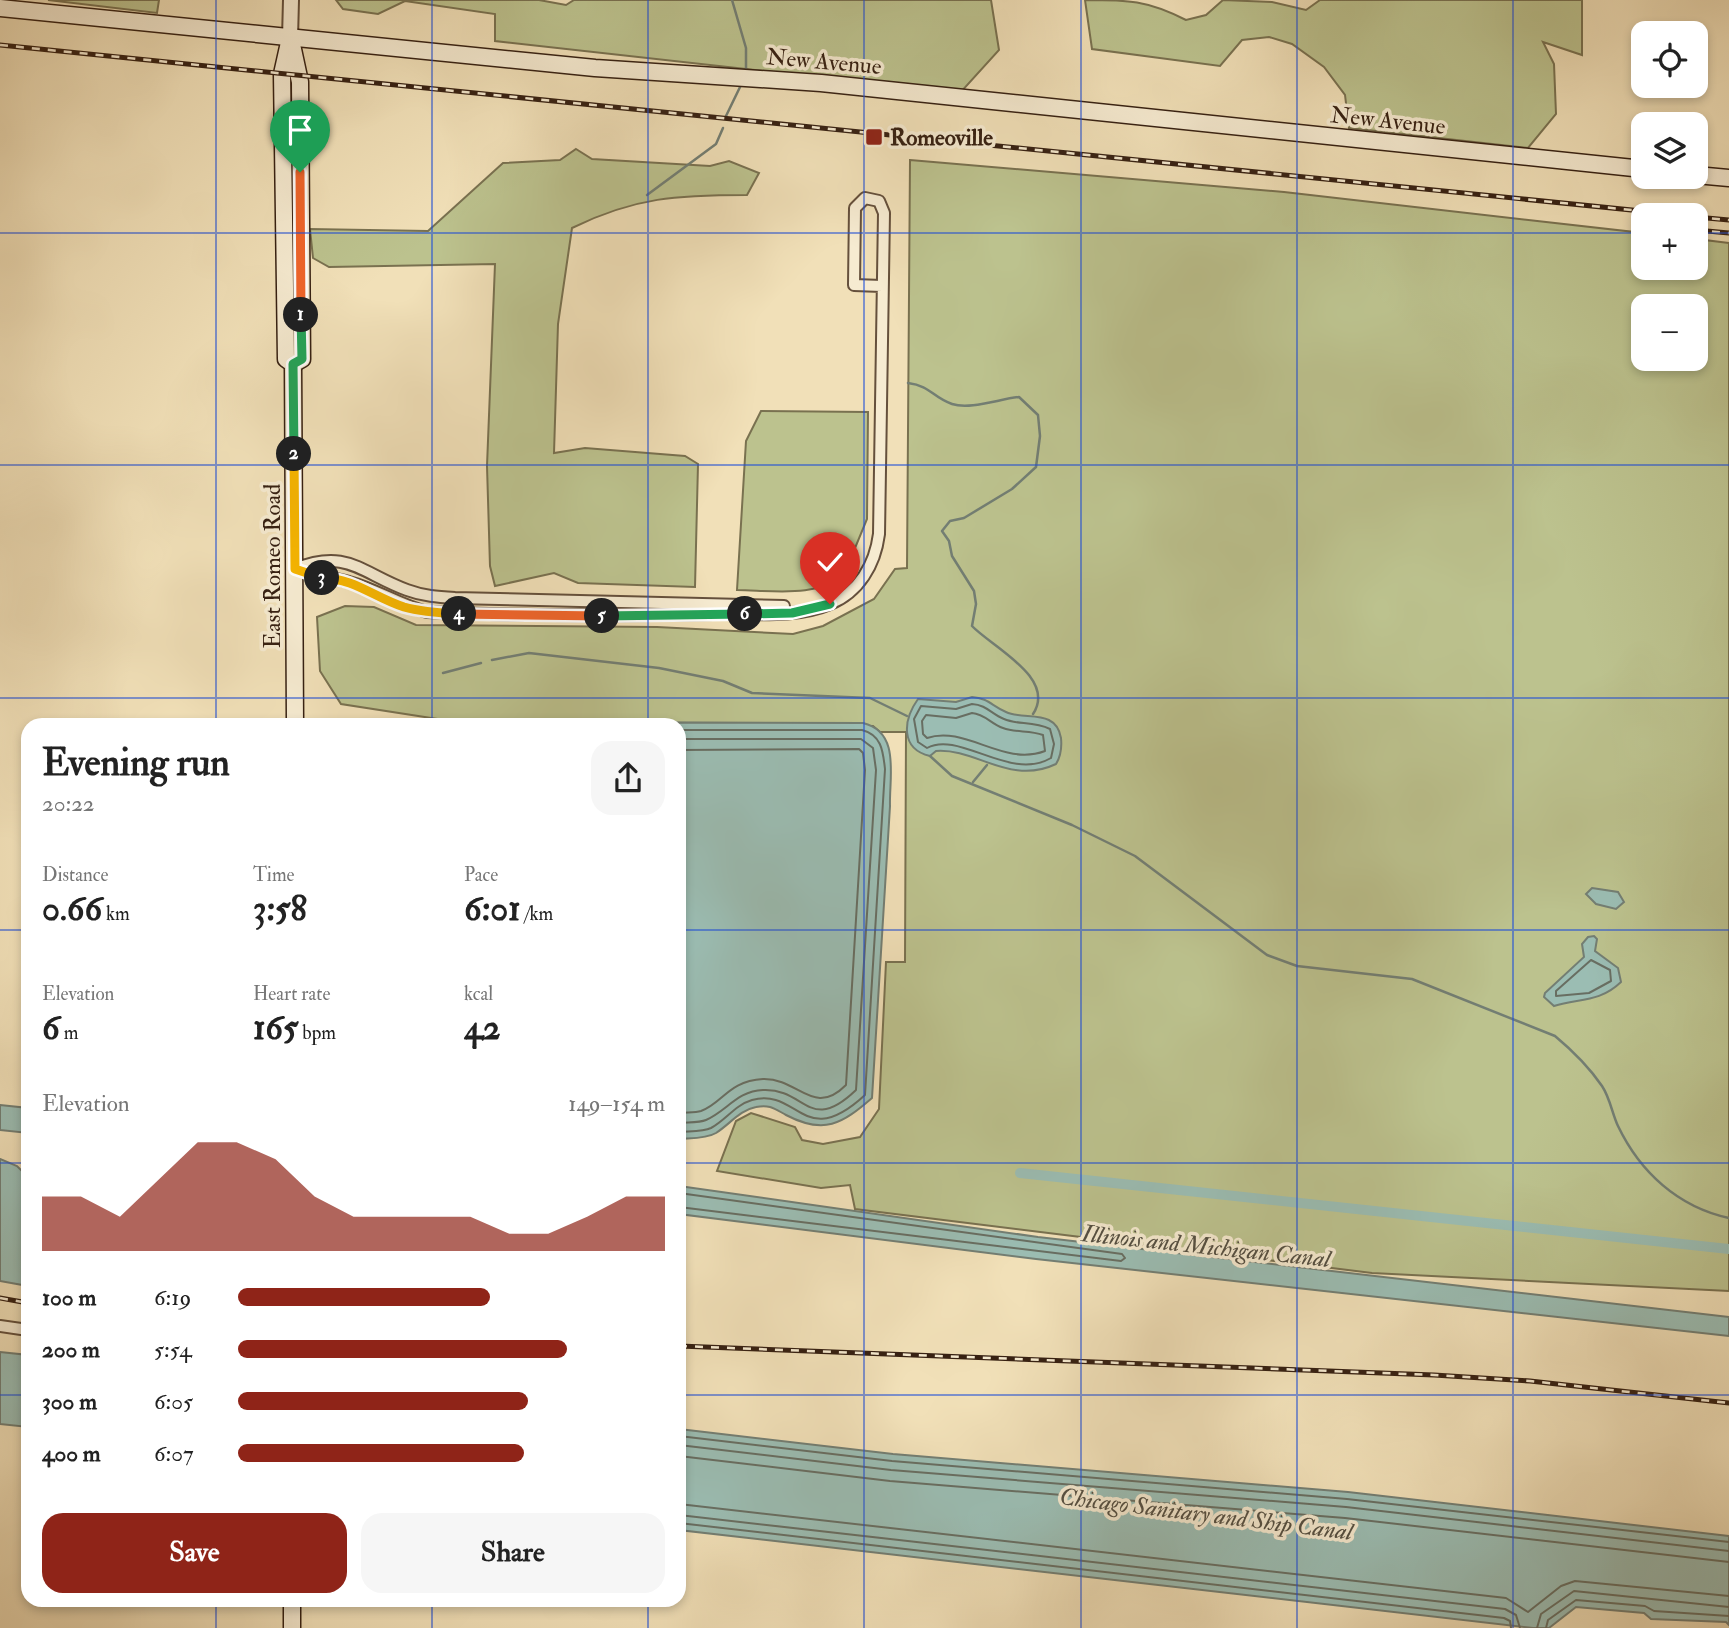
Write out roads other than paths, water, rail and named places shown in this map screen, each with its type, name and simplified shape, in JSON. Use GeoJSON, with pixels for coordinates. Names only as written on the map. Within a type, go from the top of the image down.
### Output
{"type":"FeatureCollection","features":[{"type":"Feature","properties":{"kind":"main road","name":"New Avenue"},"geometry":{"type":"LineString","coordinates":[[0,8],[595,68],[821,83],[1631,168]]}},
{"type":"Feature","properties":{"kind":"main road","name":"East Romeo Road"},"geometry":{"type":"LineString","coordinates":[[290,38],[300,82],[302,359],[293,364],[295,718]]}},
{"type":"Feature","properties":{"kind":"main road"},"geometry":{"type":"LineString","coordinates":[[1708,176],[1729,178]]}},
{"type":"Feature","properties":{"kind":"main road"},"geometry":{"type":"LineString","coordinates":[[292,1607],[292,1628]]}},
{"type":"Feature","properties":{"kind":"street"},"geometry":{"type":"LineString","coordinates":[[290,0],[290,38]]}},
{"type":"Feature","properties":{"kind":"street"},"geometry":{"type":"LineString","coordinates":[[295,569],[320,578],[350,582],[402,606],[427,612],[603,616],[792,613],[830,604],[848,594],[869,569],[877,547],[884,212],[879,201],[865,198],[855,208],[854,285],[882,286]]}},
{"type":"Feature","properties":{"kind":"street"},"geometry":{"type":"LineString","coordinates":[[295,569],[319,559],[344,562],[403,588],[430,596],[634,600],[805,610]]}},
{"type":"Feature","properties":{"kind":"street"},"geometry":{"type":"LineString","coordinates":[[0,1326],[21,1329]]}},
{"type":"Feature","properties":{"kind":"water"},"geometry":{"type":"Polygon","coordinates":[[[972,697],[982,699],[1001,710],[1039,717],[1053,723],[1061,738],[1060,755],[1056,764],[1039,770],[1023,771],[951,752],[936,751],[930,756],[913,747],[907,733],[907,724],[918,699],[956,702],[972,697]]]}},
{"type":"Feature","properties":{"kind":"water"},"geometry":{"type":"Polygon","coordinates":[[[686,722],[863,723],[875,728],[883,736],[888,746],[891,769],[872,1098],[842,1120],[822,1125],[799,1121],[772,1108],[761,1106],[745,1111],[712,1135],[686,1138],[686,722]]]}},
{"type":"Feature","properties":{"kind":"water"},"geometry":{"type":"Polygon","coordinates":[[[1592,888],[1618,892],[1624,902],[1616,909],[1596,904],[1586,894],[1592,888]]]}},
{"type":"Feature","properties":{"kind":"water"},"geometry":{"type":"Polygon","coordinates":[[[1594,936],[1597,939],[1595,951],[1618,968],[1621,982],[1597,997],[1554,1006],[1544,997],[1545,993],[1584,957],[1582,944],[1588,937],[1594,936]]]}},
{"type":"Feature","properties":{"kind":"water"},"geometry":{"type":"Polygon","coordinates":[[[0,1105],[21,1107],[21,1132],[0,1130],[0,1105]]]}},
{"type":"Feature","properties":{"kind":"water"},"geometry":{"type":"Polygon","coordinates":[[[0,1159],[21,1170],[21,1285],[0,1281],[0,1159]]]}},
{"type":"Feature","properties":{"kind":"water","name":"Illinois and Michigan Canal"},"geometry":{"type":"Polygon","coordinates":[[[686,1187],[1038,1237],[1729,1317],[1729,1336],[1036,1259],[686,1215],[686,1187]]]}},
{"type":"Feature","properties":{"kind":"water"},"geometry":{"type":"Polygon","coordinates":[[[0,1352],[21,1354],[21,1426],[0,1424],[0,1352]]]}},
{"type":"Feature","properties":{"kind":"water","name":"Chicago Sanitary and Ship Canal"},"geometry":{"type":"Polygon","coordinates":[[[686,1430],[893,1454],[1348,1492],[1729,1536],[1729,1625],[1726,1622],[1651,1619],[1644,1613],[1576,1607],[1549,1628],[686,1531],[686,1430]]]}},
{"type":"Feature","properties":{"kind":"waterway"},"geometry":{"type":"LineString","coordinates":[[732,0],[746,48],[746,70]]}},
{"type":"Feature","properties":{"kind":"waterway"},"geometry":{"type":"LineString","coordinates":[[726,116],[741,85]]}},
{"type":"Feature","properties":{"kind":"waterway"},"geometry":{"type":"LineString","coordinates":[[647,195],[716,144],[723,128]]}},
{"type":"Feature","properties":{"kind":"waterway"},"geometry":{"type":"LineString","coordinates":[[908,383],[922,387],[959,406],[1019,397],[1038,415],[1040,436],[1036,467],[1012,489],[964,518],[950,521],[942,531],[949,541],[952,556],[974,591],[976,604],[972,626],[1030,676],[1038,701],[1033,714]]}},
{"type":"Feature","properties":{"kind":"waterway"},"geometry":{"type":"LineString","coordinates":[[492,660],[529,653],[659,668],[723,681],[752,693],[870,698],[907,716]]}},
{"type":"Feature","properties":{"kind":"waterway"},"geometry":{"type":"LineString","coordinates":[[443,673],[481,663]]}},
{"type":"Feature","properties":{"kind":"waterway"},"geometry":{"type":"LineString","coordinates":[[930,756],[952,776],[1072,825],[1135,856],[1267,955],[1297,966],[1412,979],[1555,1036],[1592,1072],[1602,1086],[1627,1143],[1649,1172],[1677,1196],[1710,1213],[1729,1218]]}},
{"type":"Feature","properties":{"kind":"waterway"},"geometry":{"type":"LineString","coordinates":[[973,782],[987,765]]}},
{"type":"Feature","properties":{"kind":"waterway"},"geometry":{"type":"LineString","coordinates":[[1020,1173],[1729,1249]]}},
{"type":"Feature","properties":{"kind":"railway"},"geometry":{"type":"LineString","coordinates":[[0,45],[1631,210]]}},
{"type":"Feature","properties":{"kind":"railway"},"geometry":{"type":"LineString","coordinates":[[1708,218],[1729,220]]}},
{"type":"Feature","properties":{"kind":"railway"},"geometry":{"type":"LineString","coordinates":[[1708,231],[1729,233]]}},
{"type":"Feature","properties":{"kind":"railway"},"geometry":{"type":"LineString","coordinates":[[0,1298],[21,1302]]}},
{"type":"Feature","properties":{"kind":"railway"},"geometry":{"type":"LineString","coordinates":[[686,1346],[1434,1375],[1530,1381],[1729,1403]]}},
{"type":"Feature","properties":{"kind":"place","name":"Romeoville"},"geometry":{"type":"Point","coordinates":[874,137]}}]}
